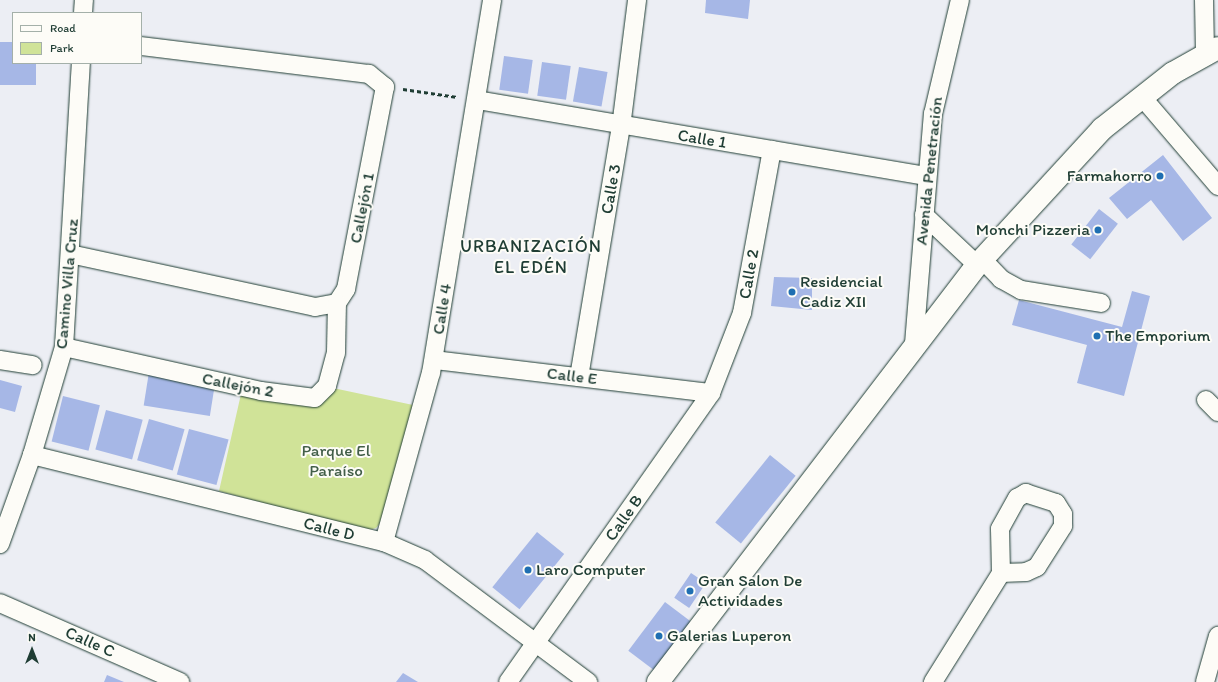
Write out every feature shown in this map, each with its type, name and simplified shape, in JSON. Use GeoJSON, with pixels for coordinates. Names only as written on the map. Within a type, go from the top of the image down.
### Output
{"type":"FeatureCollection","features":[{"type":"Feature","properties":{"kind":"main road"},"geometry":{"type":"LineString","coordinates":[[658,682],[914,344],[979,262],[1102,129],[1142,97],[1212,51]]}},
{"type":"Feature","properties":{"kind":"street"},"geometry":{"type":"LineString","coordinates":[[83,12],[84,0]]}},
{"type":"Feature","properties":{"kind":"street","name":"Calle 4"},"geometry":{"type":"LineString","coordinates":[[384,542],[434,360],[492,0]]}},
{"type":"Feature","properties":{"kind":"street","name":"Calle 3"},"geometry":{"type":"LineString","coordinates":[[579,377],[622,127],[637,0]]}},
{"type":"Feature","properties":{"kind":"street","name":"Avenida Penetración"},"geometry":{"type":"LineString","coordinates":[[914,344],[933,114],[960,0]]}},
{"type":"Feature","properties":{"kind":"street"},"geometry":{"type":"LineString","coordinates":[[1204,0],[1212,51]]}},
{"type":"Feature","properties":{"kind":"street"},"geometry":{"type":"LineString","coordinates":[[142,46],[369,74],[385,87]]}},
{"type":"Feature","properties":{"kind":"street","name":"Camino Villa Cruz"},"geometry":{"type":"LineString","coordinates":[[0,544],[32,455],[64,347],[81,64]]}},
{"type":"Feature","properties":{"kind":"street","name":"Callejón 1"},"geometry":{"type":"LineString","coordinates":[[337,303],[346,289],[385,87]]}},
{"type":"Feature","properties":{"kind":"street"},"geometry":{"type":"LineString","coordinates":[[1142,97],[1218,186]]}},
{"type":"Feature","properties":{"kind":"street","name":"Calle 1"},"geometry":{"type":"LineString","coordinates":[[477,100],[622,127],[927,176]]}},
{"type":"Feature","properties":{"kind":"street","name":"Calle 2"},"geometry":{"type":"LineString","coordinates":[[711,393],[742,313],[772,150]]}},
{"type":"Feature","properties":{"kind":"street"},"geometry":{"type":"LineString","coordinates":[[924,215],[979,262],[1001,279],[1021,290],[1101,303]]}},
{"type":"Feature","properties":{"kind":"street"},"geometry":{"type":"LineString","coordinates":[[70,254],[315,307],[337,303]]}},
{"type":"Feature","properties":{"kind":"street","name":"Callejón 2"},"geometry":{"type":"LineString","coordinates":[[64,347],[261,391],[315,398],[328,386],[336,352],[337,303]]}},
{"type":"Feature","properties":{"kind":"street"},"geometry":{"type":"LineString","coordinates":[[0,360],[33,365]]}},
{"type":"Feature","properties":{"kind":"street","name":"Calle E"},"geometry":{"type":"LineString","coordinates":[[434,360],[711,393]]}},
{"type":"Feature","properties":{"kind":"street","name":"Calle B"},"geometry":{"type":"LineString","coordinates":[[508,682],[711,393]]}},
{"type":"Feature","properties":{"kind":"street","name":"Calle D"},"geometry":{"type":"LineString","coordinates":[[32,455],[384,542],[425,560],[537,642],[588,682]]}},
{"type":"Feature","properties":{"kind":"street"},"geometry":{"type":"LineString","coordinates":[[933,682],[1001,573],[1000,529],[1017,498],[1026,493],[1056,503],[1063,514],[1063,526],[1037,567],[1026,572],[1001,573]]}},
{"type":"Feature","properties":{"kind":"street","name":"Calle C"},"geometry":{"type":"LineString","coordinates":[[0,603],[180,682]]}},
{"type":"Feature","properties":{"kind":"street"},"geometry":{"type":"LineString","coordinates":[[1205,682],[1218,636]]}},
{"type":"Feature","properties":{"kind":"path"},"geometry":{"type":"LineString","coordinates":[[385,87],[477,100]]}},
{"type":"Feature","properties":{"kind":"green space","name":"Parque El Paraíso"},"geometry":{"type":"Polygon","coordinates":[[[333,388],[413,405],[383,520],[376,528],[365,531],[219,491],[241,394],[318,404],[327,399],[333,388]]]}},
{"type":"Feature","properties":{"kind":"building"},"geometry":{"type":"Polygon","coordinates":[[[706,0],[750,0],[748,19],[705,13],[706,0]]]}},
{"type":"Feature","properties":{"kind":"building"},"geometry":{"type":"Polygon","coordinates":[[[0,42],[12,42],[12,64],[36,64],[36,85],[0,85],[0,42]]]}},
{"type":"Feature","properties":{"kind":"building"},"geometry":{"type":"Polygon","coordinates":[[[504,56],[533,60],[528,94],[499,90],[504,56]]]}},
{"type":"Feature","properties":{"kind":"building"},"geometry":{"type":"Polygon","coordinates":[[[542,62],[571,66],[566,100],[537,96],[542,62]]]}},
{"type":"Feature","properties":{"kind":"building"},"geometry":{"type":"Polygon","coordinates":[[[579,67],[608,72],[601,107],[573,101],[579,67]]]}},
{"type":"Feature","properties":{"kind":"building"},"geometry":{"type":"Polygon","coordinates":[[[1163,155],[1212,218],[1183,241],[1151,200],[1127,219],[1109,198],[1163,155]]]}},
{"type":"Feature","properties":{"kind":"building"},"geometry":{"type":"Polygon","coordinates":[[[1099,209],[1118,224],[1090,259],[1071,244],[1099,209]]]}},
{"type":"Feature","properties":{"kind":"building","name":"Residencial Cadiz XII"},"geometry":{"type":"Polygon","coordinates":[[[774,277],[812,278],[812,310],[771,306],[774,277]]]}},
{"type":"Feature","properties":{"kind":"building","name":"The Emporium"},"geometry":{"type":"Polygon","coordinates":[[[1132,291],[1150,296],[1124,396],[1077,383],[1087,345],[1012,325],[1019,300],[1122,327],[1132,291]]]}},
{"type":"Feature","properties":{"kind":"building"},"geometry":{"type":"Polygon","coordinates":[[[149,372],[215,382],[210,416],[144,406],[149,372]]]}},
{"type":"Feature","properties":{"kind":"building"},"geometry":{"type":"Polygon","coordinates":[[[0,380],[22,386],[15,412],[0,408],[0,380]]]}},
{"type":"Feature","properties":{"kind":"building"},"geometry":{"type":"Polygon","coordinates":[[[63,396],[100,405],[89,451],[52,442],[63,396]]]}},
{"type":"Feature","properties":{"kind":"building"},"geometry":{"type":"Polygon","coordinates":[[[106,410],[143,420],[132,459],[95,450],[106,410]]]}},
{"type":"Feature","properties":{"kind":"building"},"geometry":{"type":"Polygon","coordinates":[[[149,419],[185,429],[173,471],[137,460],[149,419]]]}},
{"type":"Feature","properties":{"kind":"building"},"geometry":{"type":"Polygon","coordinates":[[[189,429],[229,440],[216,485],[177,474],[189,429]]]}},
{"type":"Feature","properties":{"kind":"building"},"geometry":{"type":"Polygon","coordinates":[[[770,455],[796,476],[741,543],[715,523],[770,455]]]}},
{"type":"Feature","properties":{"kind":"building","name":"Laro Computer"},"geometry":{"type":"Polygon","coordinates":[[[537,532],[564,554],[520,609],[492,587],[537,532]]]}},
{"type":"Feature","properties":{"kind":"building","name":"Gran Salon De Actividades"},"geometry":{"type":"Polygon","coordinates":[[[691,573],[706,583],[689,608],[674,598],[691,573]]]}},
{"type":"Feature","properties":{"kind":"building","name":"Galerias Luperon"},"geometry":{"type":"Polygon","coordinates":[[[665,602],[692,622],[655,671],[628,651],[665,602]]]}},
{"type":"Feature","properties":{"kind":"building"},"geometry":{"type":"Polygon","coordinates":[[[403,673],[418,682],[396,682],[403,673]]]}},
{"type":"Feature","properties":{"kind":"building"},"geometry":{"type":"Polygon","coordinates":[[[107,675],[124,682],[104,682],[107,675]]]}},
{"type":"Feature","properties":{"kind":"place","name":"Farmahorro"},"geometry":{"type":"Point","coordinates":[1160,176]}},
{"type":"Feature","properties":{"kind":"place","name":"Monchi Pizzeria"},"geometry":{"type":"Point","coordinates":[1098,230]}},
{"type":"Feature","properties":{"kind":"place","name":"Residencial Cadiz XII"},"geometry":{"type":"Point","coordinates":[792,292]}},
{"type":"Feature","properties":{"kind":"place","name":"The Emporium"},"geometry":{"type":"Point","coordinates":[1097,336]}},
{"type":"Feature","properties":{"kind":"place","name":"Laro Computer"},"geometry":{"type":"Point","coordinates":[528,570]}},
{"type":"Feature","properties":{"kind":"place","name":"Gran Salon De Actividades"},"geometry":{"type":"Point","coordinates":[690,591]}},
{"type":"Feature","properties":{"kind":"place","name":"Galerias Luperon"},"geometry":{"type":"Point","coordinates":[659,636]}},
{"type":"Feature","properties":{"kind":"district","name":"URBANIZACIÓN EL EDÉN"},"geometry":{"type":"Point","coordinates":[531,257]}}]}
